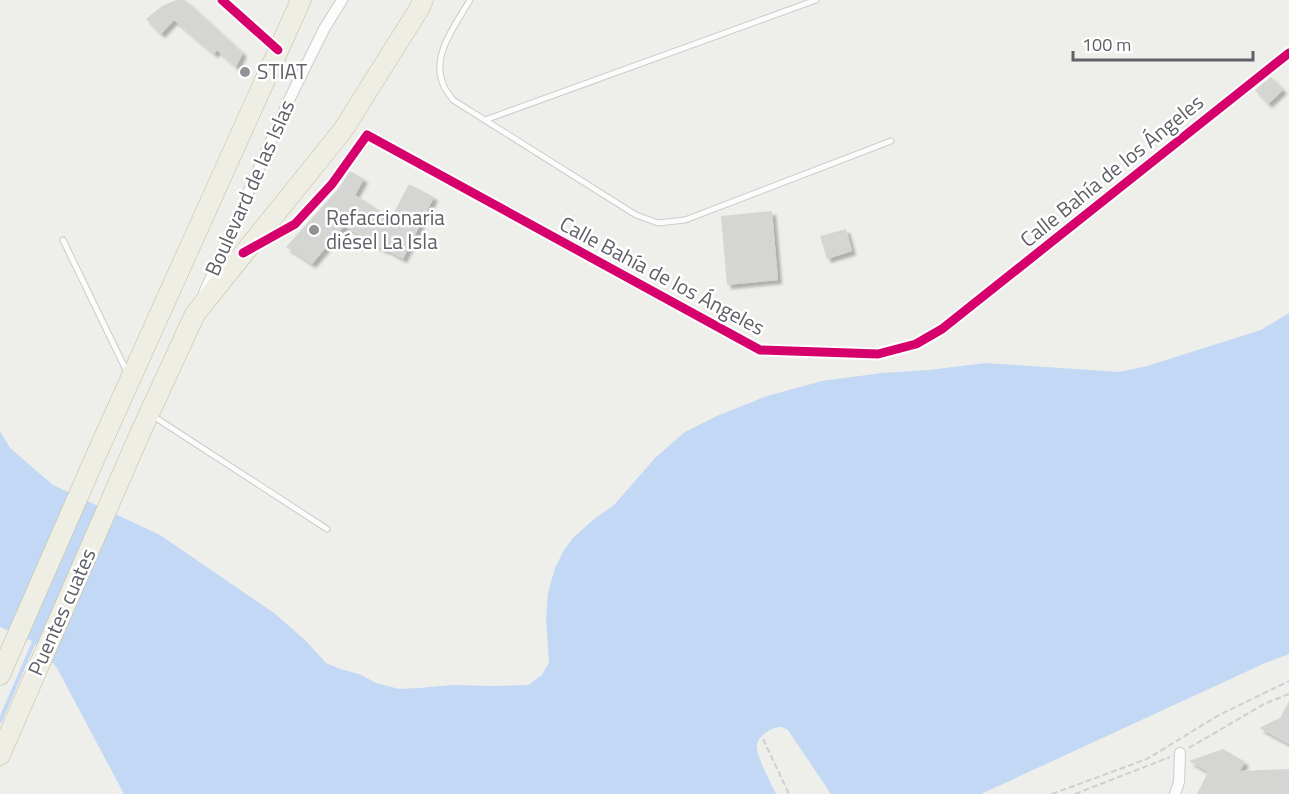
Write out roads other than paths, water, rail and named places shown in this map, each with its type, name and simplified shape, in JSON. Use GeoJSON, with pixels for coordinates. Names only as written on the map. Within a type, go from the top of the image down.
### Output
{"type":"FeatureCollection","features":[{"type":"Feature","properties":{"kind":"highway","name":"Puentes cuates"},"geometry":{"type":"LineString","coordinates":[[0,675],[130,378],[301,0]]}},
{"type":"Feature","properties":{"kind":"highway","name":"Puentes cuates"},"geometry":{"type":"LineString","coordinates":[[0,755],[195,314],[343,130],[423,0]]}},
{"type":"Feature","properties":{"kind":"street"},"geometry":{"type":"LineString","coordinates":[[222,0],[278,51]]}},
{"type":"Feature","properties":{"kind":"street","name":"Boulevard de las Islas"},"geometry":{"type":"LineString","coordinates":[[195,314],[290,100],[324,29],[342,0]]}},
{"type":"Feature","properties":{"kind":"street","name":"Calle Bahía de los Ángeles"},"geometry":{"type":"LineString","coordinates":[[243,253],[295,224],[332,184],[367,135],[760,350],[878,354],[916,344],[942,329],[1289,53]]}},
{"type":"Feature","properties":{"kind":"street"},"geometry":{"type":"LineString","coordinates":[[1175,794],[1179,782],[1180,753]]}},
{"type":"Feature","properties":{"kind":"lane"},"geometry":{"type":"LineString","coordinates":[[470,0],[442,49],[440,66],[442,84],[453,100],[636,215],[658,223],[685,220],[891,141]]}},
{"type":"Feature","properties":{"kind":"lane"},"geometry":{"type":"LineString","coordinates":[[485,120],[816,0]]}},
{"type":"Feature","properties":{"kind":"lane"},"geometry":{"type":"LineString","coordinates":[[63,240],[130,378]]}},
{"type":"Feature","properties":{"kind":"lane"},"geometry":{"type":"LineString","coordinates":[[149,414],[327,529]]}},
{"type":"Feature","properties":{"kind":"water"},"geometry":{"type":"Polygon","coordinates":[[[1289,313],[1289,654],[981,794],[831,794],[788,730],[779,727],[764,734],[757,744],[761,762],[776,794],[124,794],[57,668],[34,642],[0,627],[0,431],[10,448],[53,485],[160,535],[274,613],[306,641],[326,663],[359,674],[376,683],[399,689],[452,685],[528,685],[542,675],[549,662],[546,618],[548,593],[555,568],[564,550],[573,538],[615,504],[655,458],[685,432],[717,416],[767,396],[822,381],[882,373],[986,363],[1119,372],[1147,366],[1261,330],[1289,313]]]}},
{"type":"Feature","properties":{"kind":"waterway"},"geometry":{"type":"LineString","coordinates":[[0,721],[34,642]]}},
{"type":"Feature","properties":{"kind":"place","name":"STIAT"},"geometry":{"type":"Point","coordinates":[245,72]}},
{"type":"Feature","properties":{"kind":"place","name":"Refaccionaria diésel La Isla"},"geometry":{"type":"Point","coordinates":[314,230]}}]}
